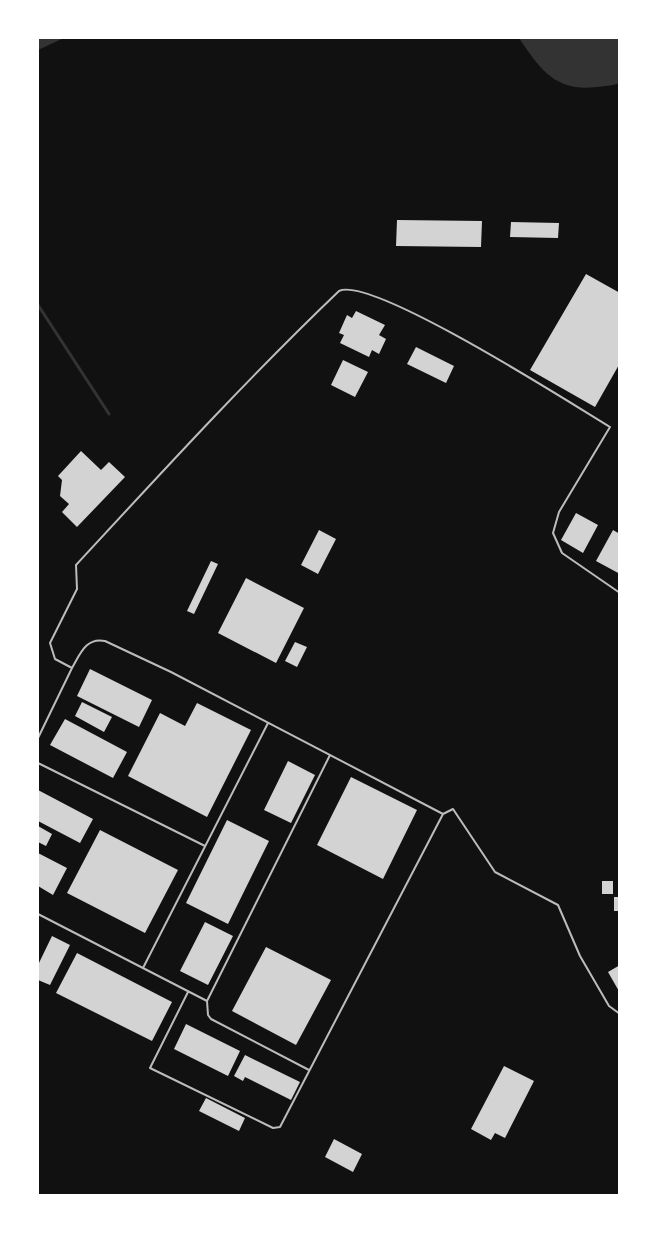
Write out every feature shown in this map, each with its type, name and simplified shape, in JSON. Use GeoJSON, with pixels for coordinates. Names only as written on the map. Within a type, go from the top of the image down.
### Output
{"type":"FeatureCollection","features":[{"type":"Feature","properties":{"kind":"lane"},"geometry":{"type":"LineString","coordinates":[[72,668],[55,658],[50,643],[77,589],[76,565],[230,399],[315,314],[346,288],[357,289],[478,346],[610,427],[559,512],[553,533],[562,553],[620,593]]}},
{"type":"Feature","properties":{"kind":"lane"},"geometry":{"type":"LineString","coordinates":[[38,738],[72,668],[88,643],[102,640],[171,672],[443,814]]}},
{"type":"Feature","properties":{"kind":"lane"},"geometry":{"type":"LineString","coordinates":[[142,970],[268,723]]}},
{"type":"Feature","properties":{"kind":"lane"},"geometry":{"type":"LineString","coordinates":[[310,1070],[211,1019],[207,1013],[207,1001],[330,755]]}},
{"type":"Feature","properties":{"kind":"lane"},"geometry":{"type":"LineString","coordinates":[[38,763],[205,846]]}},
{"type":"Feature","properties":{"kind":"lane"},"geometry":{"type":"LineString","coordinates":[[188,992],[150,1068],[276,1128],[284,1122],[443,814],[453,809],[495,872],[558,906],[580,956],[609,1006],[620,1014]]}},
{"type":"Feature","properties":{"kind":"lane"},"geometry":{"type":"LineString","coordinates":[[38,914],[142,970],[207,1001]]}},
{"type":"Feature","properties":{"kind":"shaded area"},"geometry":{"type":"Polygon","coordinates":[[[38,38],[64,38],[38,50],[38,38]]]}},
{"type":"Feature","properties":{"kind":"shaded area"},"geometry":{"type":"Polygon","coordinates":[[[519,38],[619,38],[619,83],[582,88],[559,82],[542,68],[519,38]]]}},
{"type":"Feature","properties":{"kind":"building"},"geometry":{"type":"Polygon","coordinates":[[[397,220],[482,221],[481,247],[396,246],[397,220]]]}},
{"type":"Feature","properties":{"kind":"building"},"geometry":{"type":"Polygon","coordinates":[[[511,222],[559,223],[558,238],[510,237],[511,222]]]}},
{"type":"Feature","properties":{"kind":"building"},"geometry":{"type":"Polygon","coordinates":[[[586,274],[620,293],[620,363],[595,407],[530,370],[586,274]]]}},
{"type":"Feature","properties":{"kind":"building"},"geometry":{"type":"Polygon","coordinates":[[[356,311],[385,325],[379,335],[386,339],[379,354],[372,350],[369,357],[340,343],[344,335],[339,333],[347,315],[352,318],[356,311]]]}},
{"type":"Feature","properties":{"kind":"building"},"geometry":{"type":"Polygon","coordinates":[[[416,347],[454,366],[446,383],[407,364],[416,347]]]}},
{"type":"Feature","properties":{"kind":"building"},"geometry":{"type":"Polygon","coordinates":[[[343,360],[368,372],[355,397],[331,385],[343,360]]]}},
{"type":"Feature","properties":{"kind":"building"},"geometry":{"type":"Polygon","coordinates":[[[81,451],[101,470],[109,462],[125,477],[77,527],[62,512],[69,504],[60,496],[62,480],[58,476],[81,451]]]}},
{"type":"Feature","properties":{"kind":"building"},"geometry":{"type":"Polygon","coordinates":[[[576,513],[598,525],[583,553],[561,540],[576,513]]]}},
{"type":"Feature","properties":{"kind":"building"},"geometry":{"type":"Polygon","coordinates":[[[319,530],[336,539],[318,574],[301,565],[319,530]]]}},
{"type":"Feature","properties":{"kind":"building"},"geometry":{"type":"Polygon","coordinates":[[[613,530],[620,534],[620,574],[596,561],[613,530]]]}},
{"type":"Feature","properties":{"kind":"building"},"geometry":{"type":"Polygon","coordinates":[[[211,561],[218,564],[194,614],[187,611],[211,561]]]}},
{"type":"Feature","properties":{"kind":"building"},"geometry":{"type":"Polygon","coordinates":[[[246,578],[304,608],[276,663],[218,633],[246,578]]]}},
{"type":"Feature","properties":{"kind":"building"},"geometry":{"type":"Polygon","coordinates":[[[295,642],[307,647],[297,667],[285,661],[295,642]]]}},
{"type":"Feature","properties":{"kind":"building"},"geometry":{"type":"Polygon","coordinates":[[[90,669],[152,700],[139,727],[77,696],[90,669]]]}},
{"type":"Feature","properties":{"kind":"building"},"geometry":{"type":"Polygon","coordinates":[[[82,702],[112,717],[104,732],[75,716],[82,702]]]}},
{"type":"Feature","properties":{"kind":"building"},"geometry":{"type":"Polygon","coordinates":[[[197,703],[251,730],[207,817],[128,776],[160,713],[185,726],[197,703]]]}},
{"type":"Feature","properties":{"kind":"building"},"geometry":{"type":"Polygon","coordinates":[[[65,719],[127,752],[113,778],[50,745],[65,719]]]}},
{"type":"Feature","properties":{"kind":"building"},"geometry":{"type":"Polygon","coordinates":[[[288,761],[315,775],[291,823],[264,810],[288,761]]]}},
{"type":"Feature","properties":{"kind":"building"},"geometry":{"type":"Polygon","coordinates":[[[351,777],[417,810],[383,879],[317,845],[351,777]]]}},
{"type":"Feature","properties":{"kind":"building"},"geometry":{"type":"Polygon","coordinates":[[[38,790],[93,819],[80,843],[38,821],[38,790]]]}},
{"type":"Feature","properties":{"kind":"building"},"geometry":{"type":"Polygon","coordinates":[[[227,820],[269,841],[228,924],[186,903],[227,820]]]}},
{"type":"Feature","properties":{"kind":"building"},"geometry":{"type":"Polygon","coordinates":[[[38,826],[52,834],[46,846],[38,842],[38,826]]]}},
{"type":"Feature","properties":{"kind":"building"},"geometry":{"type":"Polygon","coordinates":[[[100,830],[178,870],[145,933],[67,893],[100,830]]]}},
{"type":"Feature","properties":{"kind":"building"},"geometry":{"type":"Polygon","coordinates":[[[38,853],[67,868],[53,895],[38,886],[38,853]]]}},
{"type":"Feature","properties":{"kind":"building"},"geometry":{"type":"Polygon","coordinates":[[[602,881],[613,881],[613,894],[602,894],[602,881]]]}},
{"type":"Feature","properties":{"kind":"building"},"geometry":{"type":"Polygon","coordinates":[[[614,897],[620,897],[620,911],[614,911],[614,897]]]}},
{"type":"Feature","properties":{"kind":"building"},"geometry":{"type":"Polygon","coordinates":[[[205,922],[233,936],[208,985],[180,971],[205,922]]]}},
{"type":"Feature","properties":{"kind":"building"},"geometry":{"type":"Polygon","coordinates":[[[52,936],[70,945],[50,985],[38,980],[38,965],[52,936]]]}},
{"type":"Feature","properties":{"kind":"building"},"geometry":{"type":"Polygon","coordinates":[[[266,947],[331,980],[296,1045],[232,1011],[266,947]]]}},
{"type":"Feature","properties":{"kind":"building"},"geometry":{"type":"Polygon","coordinates":[[[77,953],[172,1002],[152,1041],[56,993],[77,953]]]}},
{"type":"Feature","properties":{"kind":"building"},"geometry":{"type":"Polygon","coordinates":[[[620,965],[620,993],[608,972],[620,965]]]}},
{"type":"Feature","properties":{"kind":"building"},"geometry":{"type":"Polygon","coordinates":[[[186,1024],[240,1051],[228,1076],[174,1049],[186,1024]]]}},
{"type":"Feature","properties":{"kind":"building"},"geometry":{"type":"Polygon","coordinates":[[[245,1055],[300,1082],[291,1100],[245,1077],[243,1081],[234,1076],[245,1055]]]}},
{"type":"Feature","properties":{"kind":"building"},"geometry":{"type":"Polygon","coordinates":[[[504,1066],[534,1081],[505,1138],[495,1133],[491,1140],[471,1129],[504,1066]]]}},
{"type":"Feature","properties":{"kind":"building"},"geometry":{"type":"Polygon","coordinates":[[[206,1098],[245,1118],[239,1131],[199,1111],[206,1098]]]}},
{"type":"Feature","properties":{"kind":"building"},"geometry":{"type":"Polygon","coordinates":[[[334,1139],[362,1154],[353,1172],[325,1157],[334,1139]]]}},
{"type":"Feature","properties":{"kind":"waterway"},"geometry":{"type":"LineString","coordinates":[[38,305],[109,414]]}}]}
